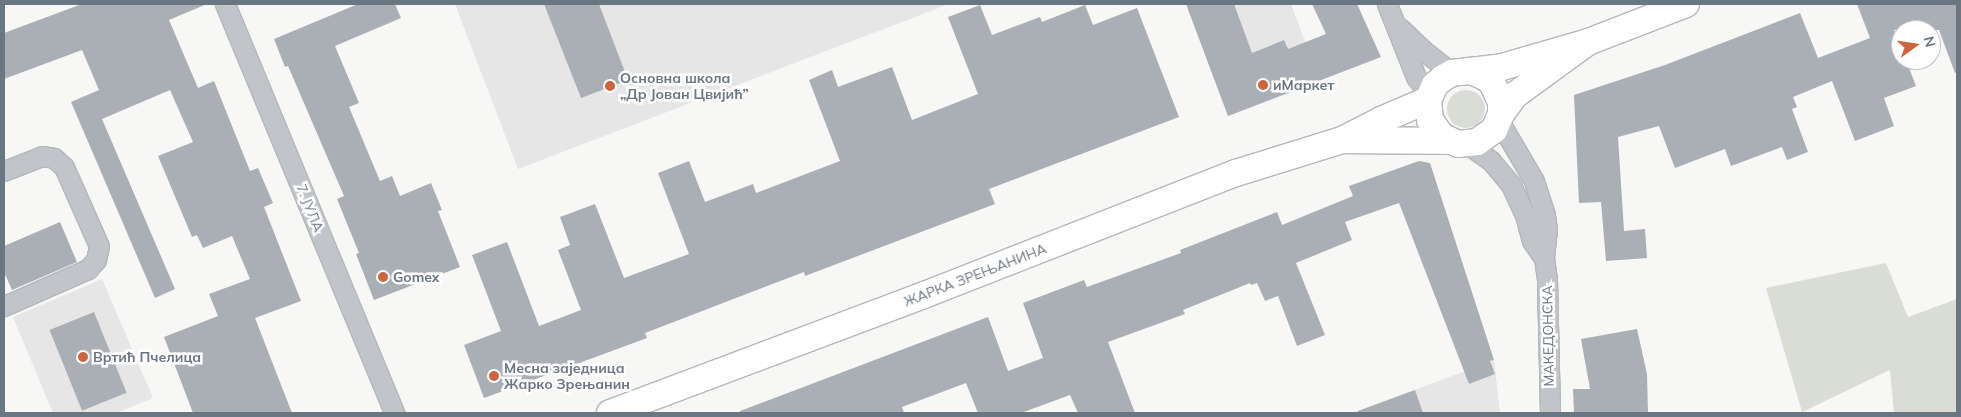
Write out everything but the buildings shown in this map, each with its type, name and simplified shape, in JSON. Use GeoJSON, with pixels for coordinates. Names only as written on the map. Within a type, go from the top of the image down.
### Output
{"type":"FeatureCollection","features":[{"type":"Feature","properties":{"kind":"main road","name":"ЖАРКА ЗРЕЊАНИНА"},"geometry":{"type":"LineString","coordinates":[[610,413],[924,295],[1236,173],[1342,140],[1429,98],[1442,78],[1461,72],[1502,67],[1588,42],[1686,4]]}},
{"type":"Feature","properties":{"kind":"main road","name":"ЖАРКА ЗРЕЊАНИНА"},"geometry":{"type":"LineString","coordinates":[[1342,140],[1459,143],[1486,138],[1515,95],[1588,42]]}},
{"type":"Feature","properties":{"kind":"main road"},"geometry":{"type":"LineString","coordinates":[[1461,72],[1481,74],[1491,81],[1501,102],[1500,117]]}},
{"type":"Feature","properties":{"kind":"main road"},"geometry":{"type":"LineString","coordinates":[[1429,98],[1430,120],[1441,136],[1459,143]]}},
{"type":"Feature","properties":{"kind":"street","name":"7. ЈУЛА"},"geometry":{"type":"LineString","coordinates":[[225,4],[394,413]]}},
{"type":"Feature","properties":{"kind":"street"},"geometry":{"type":"LineString","coordinates":[[1387,4],[1416,77],[1429,98]]}},
{"type":"Feature","properties":{"kind":"street"},"geometry":{"type":"LineString","coordinates":[[1396,24],[1424,51],[1461,72]]}},
{"type":"Feature","properties":{"kind":"street","name":"МАКЕДОНСКА"},"geometry":{"type":"LineString","coordinates":[[1500,117],[1541,198],[1546,229],[1544,258],[1547,280],[1550,413]]}},
{"type":"Feature","properties":{"kind":"street","name":"МАКЕДОНСКА"},"geometry":{"type":"LineString","coordinates":[[1459,143],[1491,161],[1507,180],[1525,215],[1532,241],[1544,258]]}},
{"type":"Feature","properties":{"kind":"street"},"geometry":{"type":"LineString","coordinates":[[4,171],[42,156],[54,158],[64,167],[99,246],[96,260],[88,269],[4,306]]}},
{"type":"Feature","properties":{"kind":"shaded area","name":"Основна школа „Др Јован Цвијић”"},"geometry":{"type":"Polygon","coordinates":[[[455,4],[949,4],[518,169],[455,4]]]}},
{"type":"Feature","properties":{"kind":"shaded area"},"geometry":{"type":"Polygon","coordinates":[[[1186,4],[1291,4],[1310,55],[1307,57],[1317,83],[1228,116],[1186,4]]]}},
{"type":"Feature","properties":{"kind":"shaded area"},"geometry":{"type":"Polygon","coordinates":[[[1466,90],[1480,95],[1485,109],[1480,123],[1466,128],[1452,123],[1447,109],[1452,95],[1466,90]]]}},
{"type":"Feature","properties":{"kind":"shaded area"},"geometry":{"type":"Polygon","coordinates":[[[1886,263],[1908,317],[1957,299],[1957,413],[1894,413],[1890,370],[1802,412],[1766,288],[1886,263]]]}},
{"type":"Feature","properties":{"kind":"shaded area","name":"Вртић Пчелица"},"geometry":{"type":"Polygon","coordinates":[[[102,279],[153,398],[116,413],[53,413],[13,317],[102,279]]]}},
{"type":"Feature","properties":{"kind":"shaded area"},"geometry":{"type":"Polygon","coordinates":[[[1494,360],[1500,413],[1352,413],[1490,362],[1494,360]]]}},
{"type":"Feature","properties":{"kind":"place","name":"иМаркет"},"geometry":{"type":"Point","coordinates":[1263,85]}},
{"type":"Feature","properties":{"kind":"place","name":"Основна школа „Др Јован Цвијић”"},"geometry":{"type":"Point","coordinates":[610,86]}},
{"type":"Feature","properties":{"kind":"place","name":"Gomex"},"geometry":{"type":"Point","coordinates":[383,277]}},
{"type":"Feature","properties":{"kind":"place","name":"Вртић Пчелица"},"geometry":{"type":"Point","coordinates":[83,357]}},
{"type":"Feature","properties":{"kind":"place","name":"Месна заједница Жарко Зрењанин"},"geometry":{"type":"Point","coordinates":[494,376]}}]}
